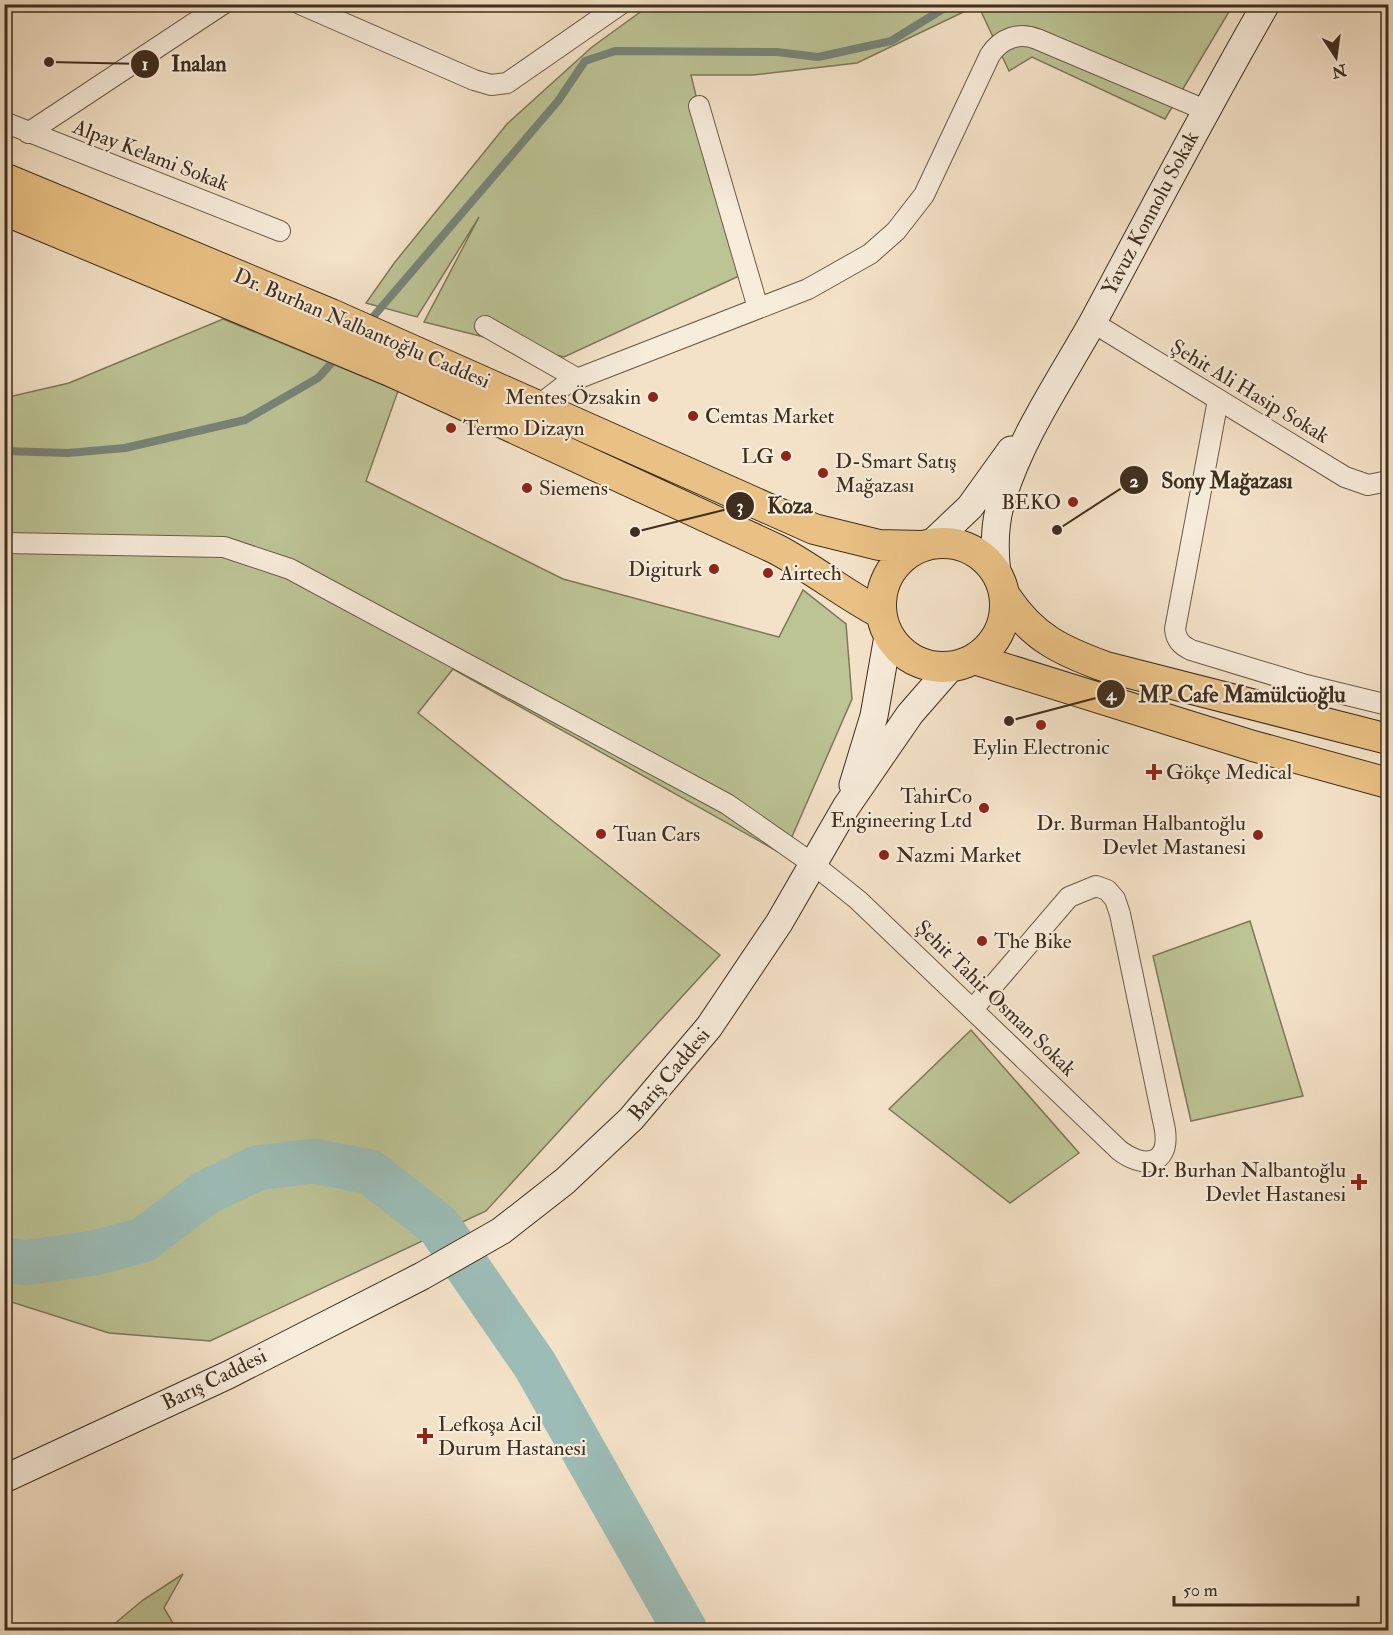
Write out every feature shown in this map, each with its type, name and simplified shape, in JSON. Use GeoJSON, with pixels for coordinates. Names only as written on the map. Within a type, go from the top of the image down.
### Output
{"type":"FeatureCollection","features":[{"type":"Feature","properties":{"kind":"main road","name":"Dr. Burhan Nalbantoğlu Caddesi"},"geometry":{"type":"LineString","coordinates":[[4,178],[323,326],[390,370],[776,549],[805,566],[884,624]]}},
{"type":"Feature","properties":{"kind":"main road","name":"Dr. Burhan Nalbantoğlu Caddesi"},"geometry":{"type":"LineString","coordinates":[[4,210],[323,326],[414,350],[814,529],[879,544],[927,545]]}},
{"type":"Feature","properties":{"kind":"main road"},"geometry":{"type":"LineString","coordinates":[[1001,585],[1005,615],[999,633],[989,648],[962,663],[933,667],[915,661],[900,651],[884,624],[881,592],[889,572],[903,556],[927,545],[951,543],[970,548],[986,559],[1001,585],[1021,620],[1035,632],[1064,650],[1100,665],[1389,739]]}},
{"type":"Feature","properties":{"kind":"main road"},"geometry":{"type":"LineString","coordinates":[[962,663],[1389,783]]}},
{"type":"Feature","properties":{"kind":"street"},"geometry":{"type":"LineString","coordinates":[[28,133],[223,4]]}},
{"type":"Feature","properties":{"kind":"street"},"geometry":{"type":"LineString","coordinates":[[300,4],[491,85],[514,79],[621,4]]}},
{"type":"Feature","properties":{"kind":"street","name":"Yavuz Konnolu Sokak"},"geometry":{"type":"LineString","coordinates":[[1001,585],[994,553],[997,517],[1010,476],[1035,421],[1092,322],[1205,110],[1266,4]]}},
{"type":"Feature","properties":{"kind":"street"},"geometry":{"type":"LineString","coordinates":[[539,405],[578,379],[808,289],[870,254],[896,231],[933,180],[990,55],[1007,39],[1025,36],[1037,39],[1205,110]]}},
{"type":"Feature","properties":{"kind":"street"},"geometry":{"type":"LineString","coordinates":[[699,106],[758,308]]}},
{"type":"Feature","properties":{"kind":"street","name":"Alpay Kelami Sokak"},"geometry":{"type":"LineString","coordinates":[[4,122],[280,231]]}},
{"type":"Feature","properties":{"kind":"street","name":"Şehit Ali Hasip Sokak"},"geometry":{"type":"LineString","coordinates":[[1092,322],[1352,480],[1368,485],[1389,481]]}},
{"type":"Feature","properties":{"kind":"street"},"geometry":{"type":"LineString","coordinates":[[485,326],[578,379]]}},
{"type":"Feature","properties":{"kind":"street"},"geometry":{"type":"LineString","coordinates":[[1218,400],[1175,629],[1179,642],[1191,650],[1389,705]]}},
{"type":"Feature","properties":{"kind":"street","name":"Yavuz Konnolu Sokak"},"geometry":{"type":"LineString","coordinates":[[927,545],[970,507],[995,470],[1035,421]]}},
{"type":"Feature","properties":{"kind":"street","name":"Şehit Tahir Osman Sokak"},"geometry":{"type":"LineString","coordinates":[[4,543],[224,547],[290,569],[727,804],[813,864],[858,900],[1119,1150],[1136,1161],[1146,1163],[1162,1153],[1166,1141],[1165,1130],[1120,914],[1115,899],[1107,890],[1096,886],[1069,897],[974,1009]]}},
{"type":"Feature","properties":{"kind":"street","name":"Bariş Caddesi"},"geometry":{"type":"LineString","coordinates":[[846,807],[874,716],[884,624]]}},
{"type":"Feature","properties":{"kind":"street","name":"Bariş Caddesi"},"geometry":{"type":"LineString","coordinates":[[422,1276],[501,1231],[601,1150],[679,1066],[736,989],[846,807],[910,714],[962,663]]}},
{"type":"Feature","properties":{"kind":"street","name":"Barış Caddesi"},"geometry":{"type":"LineString","coordinates":[[4,1479],[228,1375],[422,1276]]}},
{"type":"Feature","properties":{"kind":"green space"},"geometry":{"type":"Polygon","coordinates":[[[650,5],[978,5],[857,63],[753,75],[691,75],[739,276],[564,357],[424,322],[479,217],[417,317],[366,303],[395,262],[507,124],[592,47],[650,5]]]}},
{"type":"Feature","properties":{"kind":"green space"},"geometry":{"type":"Polygon","coordinates":[[[978,5],[1233,5],[1165,119],[1032,57],[1009,71],[978,5]]]}},
{"type":"Feature","properties":{"kind":"green space"},"geometry":{"type":"Polygon","coordinates":[[[223,319],[398,391],[366,481],[563,579],[779,637],[803,590],[846,624],[852,699],[784,855],[453,669],[418,713],[720,955],[486,1211],[210,1341],[109,1333],[5,1300],[4,398],[69,383],[223,319]]]}},
{"type":"Feature","properties":{"kind":"green space"},"geometry":{"type":"Polygon","coordinates":[[[1250,921],[1303,1096],[1191,1121],[1153,956],[1250,921]]]}},
{"type":"Feature","properties":{"kind":"green space"},"geometry":{"type":"Polygon","coordinates":[[[971,1030],[1079,1153],[1010,1203],[889,1109],[971,1030]]]}},
{"type":"Feature","properties":{"kind":"green space"},"geometry":{"type":"Polygon","coordinates":[[[183,1574],[164,1608],[177,1630],[107,1630],[143,1600],[183,1574]]]}},
{"type":"Feature","properties":{"kind":"waterway"},"geometry":{"type":"LineString","coordinates":[[367,324],[558,101],[585,61],[615,51],[777,52],[818,57],[891,41],[951,4]]}},
{"type":"Feature","properties":{"kind":"waterway"},"geometry":{"type":"LineString","coordinates":[[4,451],[68,453],[125,448],[245,420],[318,378],[339,355]]}},
{"type":"Feature","properties":{"kind":"waterway"},"geometry":{"type":"LineString","coordinates":[[4,1259],[24,1263],[94,1253],[143,1240],[205,1193],[257,1168],[314,1161],[370,1172],[439,1226],[535,1365],[685,1630]]}},
{"type":"Feature","properties":{"kind":"place","name":"Inalan"},"geometry":{"type":"Point","coordinates":[49,62]}},
{"type":"Feature","properties":{"kind":"place","name":"Mentes Özsakin"},"geometry":{"type":"Point","coordinates":[653,397]}},
{"type":"Feature","properties":{"kind":"place","name":"Cemtas Market"},"geometry":{"type":"Point","coordinates":[693,416]}},
{"type":"Feature","properties":{"kind":"place","name":"Termo Dizayn"},"geometry":{"type":"Point","coordinates":[451,428]}},
{"type":"Feature","properties":{"kind":"place","name":"LG"},"geometry":{"type":"Point","coordinates":[786,456]}},
{"type":"Feature","properties":{"kind":"place","name":"D-Smart Satış Mağazası"},"geometry":{"type":"Point","coordinates":[823,473]}},
{"type":"Feature","properties":{"kind":"place","name":"Siemens"},"geometry":{"type":"Point","coordinates":[527,488]}},
{"type":"Feature","properties":{"kind":"place","name":"BEKO"},"geometry":{"type":"Point","coordinates":[1073,502]}},
{"type":"Feature","properties":{"kind":"place","name":"Sony Mağazası"},"geometry":{"type":"Point","coordinates":[1057,530]}},
{"type":"Feature","properties":{"kind":"place","name":"Koza"},"geometry":{"type":"Point","coordinates":[635,532]}},
{"type":"Feature","properties":{"kind":"place","name":"Digiturk"},"geometry":{"type":"Point","coordinates":[714,569]}},
{"type":"Feature","properties":{"kind":"place","name":"Airtech"},"geometry":{"type":"Point","coordinates":[768,573]}},
{"type":"Feature","properties":{"kind":"place","name":"MP Cafe Mamülcüoğlu"},"geometry":{"type":"Point","coordinates":[1009,721]}},
{"type":"Feature","properties":{"kind":"place","name":"Eylin Electronic"},"geometry":{"type":"Point","coordinates":[1041,725]}},
{"type":"Feature","properties":{"kind":"place","name":"Gökçe Medical"},"geometry":{"type":"Point","coordinates":[1154,772]}},
{"type":"Feature","properties":{"kind":"place","name":"TahirCo Engineering Ltd"},"geometry":{"type":"Point","coordinates":[984,808]}},
{"type":"Feature","properties":{"kind":"place","name":"Tuan Cars"},"geometry":{"type":"Point","coordinates":[601,834]}},
{"type":"Feature","properties":{"kind":"place","name":"Dr. Burman Halbantoğlu Devlet Mastanesi"},"geometry":{"type":"Point","coordinates":[1258,835]}},
{"type":"Feature","properties":{"kind":"place","name":"Nazmi Market"},"geometry":{"type":"Point","coordinates":[884,855]}},
{"type":"Feature","properties":{"kind":"place","name":"The Bike"},"geometry":{"type":"Point","coordinates":[982,941]}},
{"type":"Feature","properties":{"kind":"place","name":"Dr. Burhan Nalbantoğlu Devlet Hastanesi"},"geometry":{"type":"Point","coordinates":[1359,1182]}},
{"type":"Feature","properties":{"kind":"place","name":"Lefkoşa Acil Durum Hastanesi"},"geometry":{"type":"Point","coordinates":[425,1436]}}]}
